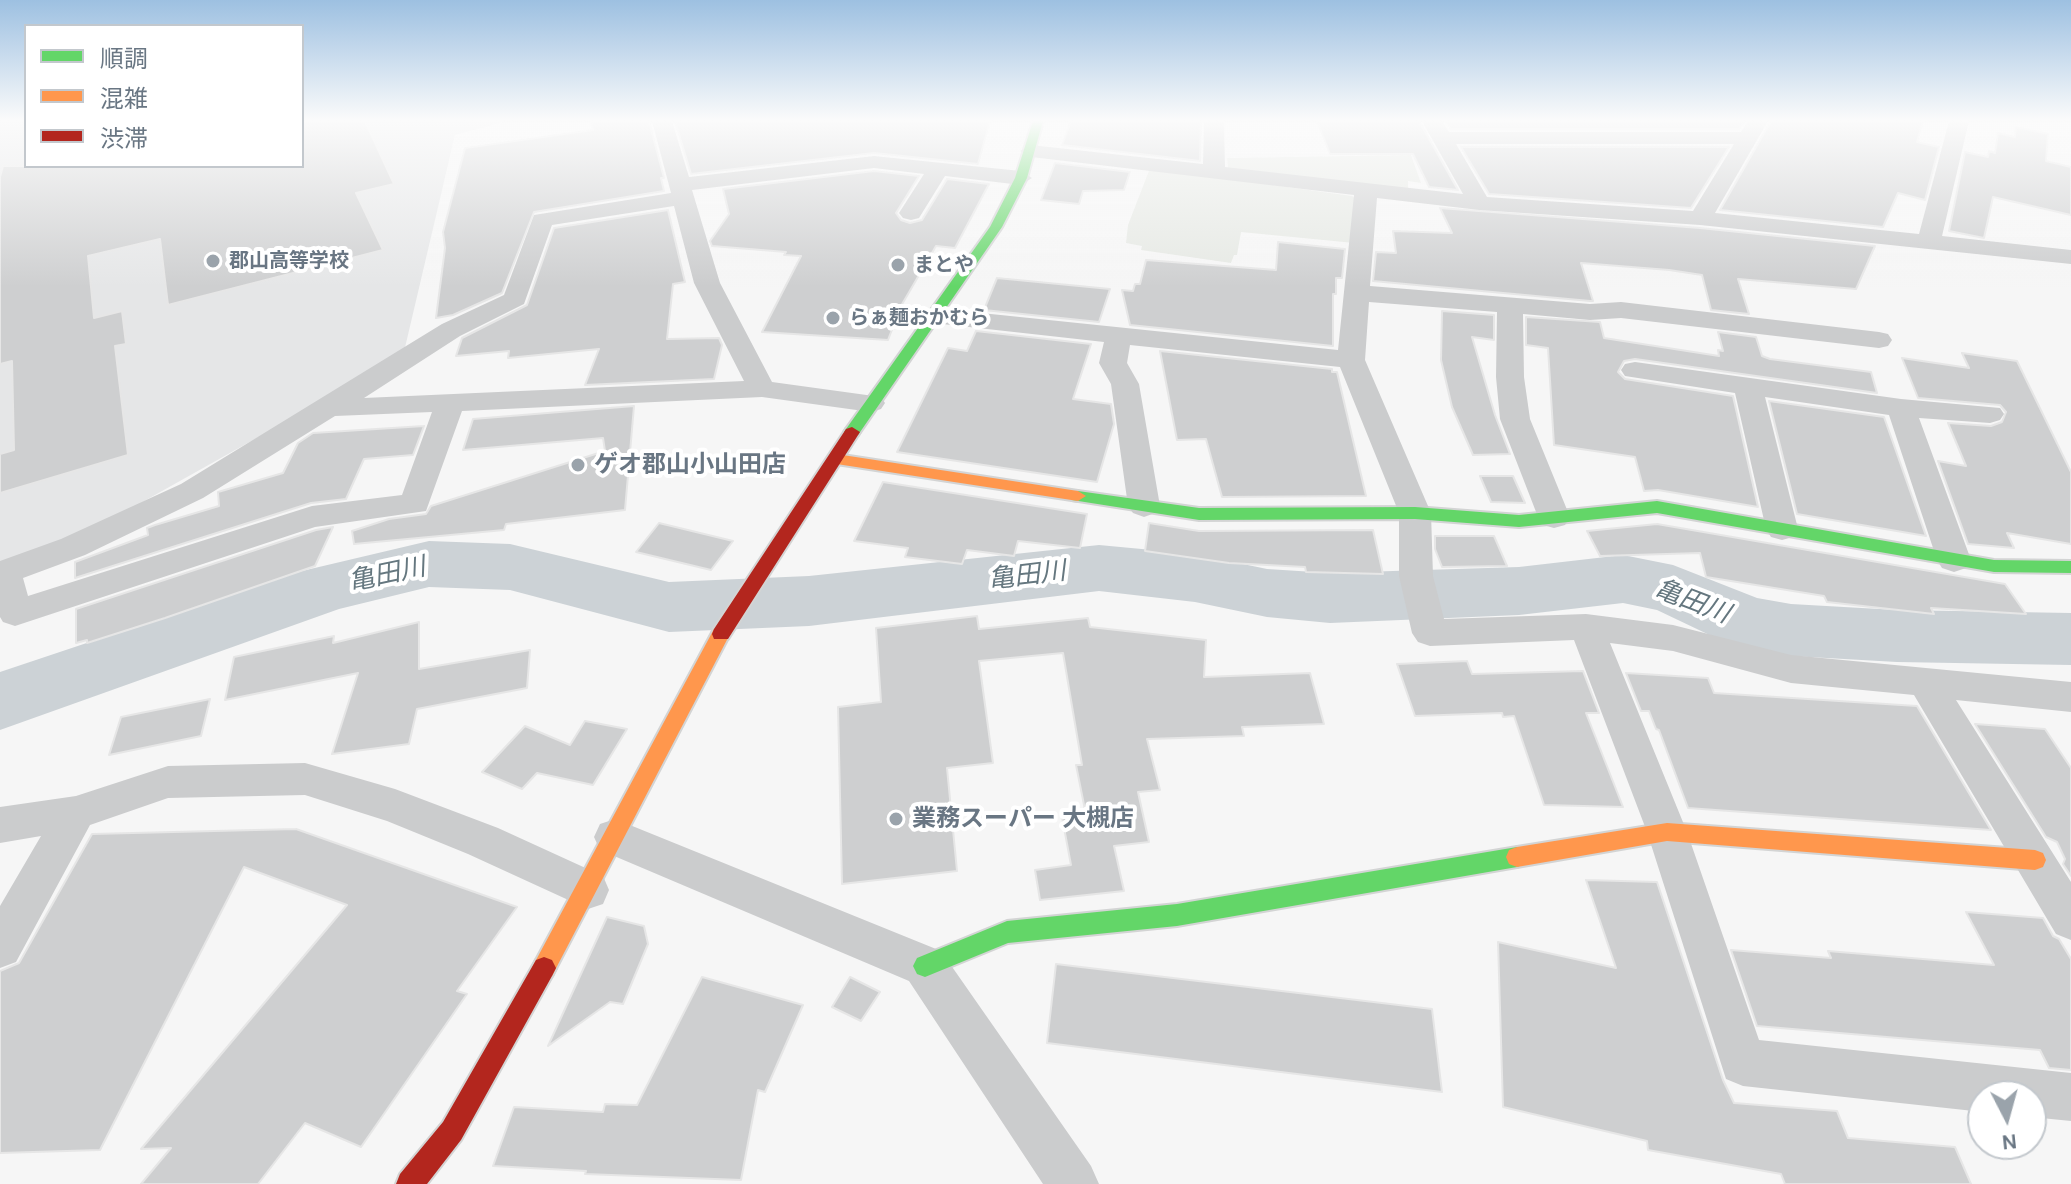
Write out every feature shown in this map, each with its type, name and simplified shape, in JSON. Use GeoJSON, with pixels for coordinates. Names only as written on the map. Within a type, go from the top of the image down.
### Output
{"type":"FeatureCollection","features":[{"type":"Feature","properties":{"kind":"street"},"geometry":{"type":"LineString","coordinates":[[676,176],[707,283],[762,389]]}},
{"type":"Feature","properties":{"kind":"street"},"geometry":{"type":"LineString","coordinates":[[450,403],[415,504],[312,517],[15,613],[2,573],[73,547],[192,491],[451,330],[515,299],[542,220],[680,191],[779,176]]}},
{"type":"Feature","properties":{"kind":"street"},"geometry":{"type":"LineString","coordinates":[[911,213],[934,176]]}},
{"type":"Feature","properties":{"kind":"street"},"geometry":{"type":"LineString","coordinates":[[410,1184],[452,1131],[588,890],[716,643],[871,403],[996,227],[1021,178],[1005,176]]}},
{"type":"Feature","properties":{"kind":"street"},"geometry":{"type":"LineString","coordinates":[[1246,176],[1366,192],[1700,218],[2071,257]]}},
{"type":"Feature","properties":{"kind":"street"},"geometry":{"type":"LineString","coordinates":[[1464,176],[1479,203]]}},
{"type":"Feature","properties":{"kind":"street"},"geometry":{"type":"LineString","coordinates":[[1700,218],[1725,176]]}},
{"type":"Feature","properties":{"kind":"street"},"geometry":{"type":"LineString","coordinates":[[1928,243],[1945,176]]}},
{"type":"Feature","properties":{"kind":"street"},"geometry":{"type":"LineString","coordinates":[[1366,192],[1351,360],[1415,513],[1416,576],[1430,633],[1586,627],[1673,638],[1791,669],[2071,697]]}},
{"type":"Feature","properties":{"kind":"street"},"geometry":{"type":"LineString","coordinates":[[1357,293],[1590,312],[1621,310],[1879,340]]}},
{"type":"Feature","properties":{"kind":"street"},"geometry":{"type":"LineString","coordinates":[[1510,305],[1510,377],[1515,419],[1554,517]]}},
{"type":"Feature","properties":{"kind":"street"},"geometry":{"type":"LineString","coordinates":[[933,316],[1351,360]]}},
{"type":"Feature","properties":{"kind":"street"},"geometry":{"type":"LineString","coordinates":[[1119,335],[1113,363],[1125,384],[1144,506]]}},
{"type":"Feature","properties":{"kind":"street"},"geometry":{"type":"LineString","coordinates":[[1635,370],[1901,408],[1990,414]]}},
{"type":"Feature","properties":{"kind":"street"},"geometry":{"type":"LineString","coordinates":[[1748,387],[1782,529]]}},
{"type":"Feature","properties":{"kind":"street"},"geometry":{"type":"LineString","coordinates":[[329,408],[762,389],[871,403]]}},
{"type":"Feature","properties":{"kind":"street"},"geometry":{"type":"LineString","coordinates":[[1901,408],[1954,560]]}},
{"type":"Feature","properties":{"kind":"street"},"geometry":{"type":"LineString","coordinates":[[836,459],[1199,514],[1415,513],[1519,521],[1657,507],[1994,566],[2071,567]]}},
{"type":"Feature","properties":{"kind":"street"},"geometry":{"type":"LineString","coordinates":[[1586,627],[1667,832],[1743,1062],[2071,1097]]}},
{"type":"Feature","properties":{"kind":"street"},"geometry":{"type":"LineString","coordinates":[[1925,682],[2071,920]]}},
{"type":"Feature","properties":{"kind":"street"},"geometry":{"type":"LineString","coordinates":[[0,825],[76,813],[168,782],[305,779],[395,806],[483,841],[588,890]]}},
{"type":"Feature","properties":{"kind":"street"},"geometry":{"type":"LineString","coordinates":[[0,947],[76,813]]}},
{"type":"Feature","properties":{"kind":"street"},"geometry":{"type":"LineString","coordinates":[[925,966],[1007,932],[1177,915],[1667,832],[2035,860]]}},
{"type":"Feature","properties":{"kind":"street"},"geometry":{"type":"LineString","coordinates":[[615,837],[925,966],[1073,1184]]}},
{"type":"Feature","properties":{"kind":"shaded area","name":"郡山高等学校"},"geometry":{"type":"Polygon","coordinates":[[[0,176],[445,176],[403,356],[96,528],[0,563],[0,176]]]}},
{"type":"Feature","properties":{"kind":"shaded area"},"geometry":{"type":"Polygon","coordinates":[[[1147,176],[1210,176],[1352,196],[1359,201],[1354,243],[1241,232],[1237,255],[1231,263],[1141,250],[1142,246],[1126,243],[1128,225],[1147,176]]]}},
{"type":"Feature","properties":{"kind":"shaded area"},"geometry":{"type":"Polygon","coordinates":[[[1296,176],[1419,176],[1421,183],[1408,181],[1408,190],[1296,176]]]}},
{"type":"Feature","properties":{"kind":"building"},"geometry":{"type":"Polygon","coordinates":[[[390,176],[394,184],[356,193],[383,250],[168,305],[160,239],[88,256],[94,318],[122,311],[126,344],[115,346],[128,455],[0,493],[0,454],[14,450],[12,361],[0,364],[0,177],[390,176]]]}},
{"type":"Feature","properties":{"kind":"building"},"geometry":{"type":"Polygon","coordinates":[[[458,176],[664,178],[661,178],[664,191],[534,212],[502,293],[453,315],[436,318],[445,248],[443,232],[458,176]]]}},
{"type":"Feature","properties":{"kind":"building"},"geometry":{"type":"Polygon","coordinates":[[[830,176],[919,176],[896,213],[901,220],[910,223],[922,220],[947,179],[989,184],[955,248],[936,246],[901,306],[888,340],[762,332],[801,256],[712,246],[710,241],[729,214],[723,189],[830,176]]]}},
{"type":"Feature","properties":{"kind":"building"},"geometry":{"type":"Polygon","coordinates":[[[1050,176],[1129,176],[1124,190],[1083,191],[1079,204],[1041,200],[1050,176]]]}},
{"type":"Feature","properties":{"kind":"building"},"geometry":{"type":"Polygon","coordinates":[[[1424,176],[1450,176],[1458,190],[1429,187],[1424,176]]]}},
{"type":"Feature","properties":{"kind":"building"},"geometry":{"type":"Polygon","coordinates":[[[1478,176],[1711,176],[1691,208],[1489,194],[1478,176]]]}},
{"type":"Feature","properties":{"kind":"building"},"geometry":{"type":"Polygon","coordinates":[[[1739,176],[1931,176],[1925,200],[1898,193],[1883,227],[1720,210],[1739,176]]]}},
{"type":"Feature","properties":{"kind":"building"},"geometry":{"type":"Polygon","coordinates":[[[1960,176],[2071,176],[2071,215],[1993,197],[1984,238],[1949,231],[1960,176]]]}},
{"type":"Feature","properties":{"kind":"building"},"geometry":{"type":"Polygon","coordinates":[[[1440,208],[1700,228],[1875,246],[1856,289],[1738,279],[1749,314],[1711,310],[1702,275],[1669,270],[1581,263],[1593,301],[1373,281],[1376,252],[1396,253],[1393,231],[1452,233],[1440,208]]]}},
{"type":"Feature","properties":{"kind":"building"},"geometry":{"type":"Polygon","coordinates":[[[668,210],[685,282],[673,284],[667,339],[719,338],[722,345],[714,379],[585,385],[599,349],[508,358],[509,351],[456,356],[462,338],[527,305],[554,228],[668,210]]]}},
{"type":"Feature","properties":{"kind":"building"},"geometry":{"type":"Polygon","coordinates":[[[1278,242],[1345,249],[1342,278],[1336,278],[1336,294],[1333,294],[1333,346],[1130,325],[1122,290],[1133,291],[1135,284],[1140,284],[1146,260],[1276,270],[1278,242]]]}},
{"type":"Feature","properties":{"kind":"building"},"geometry":{"type":"Polygon","coordinates":[[[997,278],[1110,289],[1099,322],[984,310],[997,278]]]}},
{"type":"Feature","properties":{"kind":"building"},"geometry":{"type":"Polygon","coordinates":[[[1442,311],[1494,315],[1494,340],[1472,337],[1510,454],[1473,455],[1452,407],[1441,360],[1442,311]]]}},
{"type":"Feature","properties":{"kind":"building"},"geometry":{"type":"Polygon","coordinates":[[[1526,317],[1600,322],[1604,338],[1719,356],[1718,350],[1723,351],[1718,332],[1756,337],[1762,356],[1770,359],[1871,372],[1877,393],[1635,359],[1624,361],[1618,372],[1625,379],[1733,396],[1758,507],[1658,490],[1644,491],[1635,457],[1554,445],[1548,348],[1526,345],[1526,317]]]}},
{"type":"Feature","properties":{"kind":"building"},"geometry":{"type":"Polygon","coordinates":[[[976,331],[1091,344],[1073,399],[1111,404],[1114,424],[1097,482],[897,452],[948,348],[967,351],[976,331]]]}},
{"type":"Feature","properties":{"kind":"building"},"geometry":{"type":"Polygon","coordinates":[[[1160,351],[1337,372],[1366,496],[1222,497],[1206,439],[1177,440],[1160,351]]]}},
{"type":"Feature","properties":{"kind":"building"},"geometry":{"type":"Polygon","coordinates":[[[1962,353],[2017,361],[2071,472],[2071,544],[2007,533],[2014,548],[1968,544],[1938,461],[1966,466],[1948,423],[1991,426],[2002,422],[2006,412],[2000,405],[1918,398],[1902,358],[1969,368],[1962,353]]]}},
{"type":"Feature","properties":{"kind":"building"},"geometry":{"type":"Polygon","coordinates":[[[1769,401],[1884,417],[1926,536],[1797,514],[1769,401]]]}},
{"type":"Feature","properties":{"kind":"building"},"geometry":{"type":"Polygon","coordinates":[[[634,406],[625,510],[506,524],[504,530],[354,544],[352,531],[389,519],[426,514],[431,506],[605,451],[603,438],[463,450],[473,419],[634,406]]]}},
{"type":"Feature","properties":{"kind":"building"},"geometry":{"type":"Polygon","coordinates":[[[424,426],[413,455],[364,459],[346,499],[311,503],[75,578],[75,562],[148,535],[147,528],[219,506],[218,492],[283,473],[298,443],[313,433],[424,426]]]}},
{"type":"Feature","properties":{"kind":"building"},"geometry":{"type":"Polygon","coordinates":[[[1480,476],[1513,476],[1525,503],[1491,502],[1480,476]]]}},
{"type":"Feature","properties":{"kind":"building"},"geometry":{"type":"Polygon","coordinates":[[[883,482],[1087,514],[1080,548],[1018,541],[1014,556],[967,550],[962,564],[905,557],[908,548],[854,541],[883,482]]]}},
{"type":"Feature","properties":{"kind":"building"},"geometry":{"type":"Polygon","coordinates":[[[659,523],[733,541],[711,570],[636,552],[659,523]]]}},
{"type":"Feature","properties":{"kind":"building"},"geometry":{"type":"Polygon","coordinates":[[[1149,523],[1199,531],[1373,530],[1383,574],[1306,572],[1305,567],[1229,563],[1145,551],[1149,523]]]}},
{"type":"Feature","properties":{"kind":"building"},"geometry":{"type":"Polygon","coordinates":[[[1657,524],[2005,584],[2026,614],[1931,608],[1934,614],[1827,602],[1824,596],[1706,577],[1700,553],[1600,556],[1587,531],[1657,524]]]}},
{"type":"Feature","properties":{"kind":"building"},"geometry":{"type":"Polygon","coordinates":[[[333,527],[315,566],[165,618],[87,643],[87,640],[76,643],[76,609],[333,527]]]}},
{"type":"Feature","properties":{"kind":"building"},"geometry":{"type":"Polygon","coordinates":[[[1435,536],[1494,536],[1507,566],[1442,567],[1435,549],[1435,536]]]}},
{"type":"Feature","properties":{"kind":"building"},"geometry":{"type":"Polygon","coordinates":[[[977,616],[979,629],[1088,618],[1090,627],[1206,640],[1204,677],[1310,673],[1324,724],[1242,727],[1244,736],[1147,739],[1160,790],[1138,792],[1149,842],[1114,846],[1124,891],[1040,900],[1035,870],[1071,865],[1062,817],[1086,815],[1076,765],[1082,765],[1063,653],[979,661],[993,763],[947,768],[957,871],[842,884],[838,707],[881,702],[876,628],[977,616]]]}},
{"type":"Feature","properties":{"kind":"building"},"geometry":{"type":"Polygon","coordinates":[[[419,622],[419,669],[530,650],[527,688],[417,709],[409,744],[332,754],[358,673],[225,700],[234,657],[334,636],[333,643],[419,622]]]}},
{"type":"Feature","properties":{"kind":"building"},"geometry":{"type":"Polygon","coordinates":[[[1467,661],[1472,674],[1583,671],[1599,713],[1586,713],[1623,807],[1544,805],[1514,716],[1503,717],[1502,713],[1415,716],[1397,664],[1467,661]]]}},
{"type":"Feature","properties":{"kind":"building"},"geometry":{"type":"Polygon","coordinates":[[[1626,673],[1708,678],[1714,693],[1917,706],[1991,830],[1688,808],[1659,730],[1649,711],[1641,711],[1626,673]]]}},
{"type":"Feature","properties":{"kind":"building"},"geometry":{"type":"Polygon","coordinates":[[[210,699],[201,736],[109,755],[121,717],[210,699]]]}},
{"type":"Feature","properties":{"kind":"building"},"geometry":{"type":"Polygon","coordinates":[[[585,721],[627,729],[593,785],[537,773],[522,789],[482,772],[525,726],[570,745],[585,721]]]}},
{"type":"Feature","properties":{"kind":"building"},"geometry":{"type":"Polygon","coordinates":[[[1975,724],[2045,729],[2071,768],[2071,876],[2063,864],[2065,859],[2057,842],[2046,837],[1975,724]]]}},
{"type":"Feature","properties":{"kind":"building"},"geometry":{"type":"Polygon","coordinates":[[[296,829],[517,907],[457,991],[467,994],[361,1147],[305,1123],[258,1184],[141,1184],[171,1148],[141,1149],[347,905],[244,867],[100,1150],[0,1153],[0,971],[19,963],[92,834],[296,829]]]}},
{"type":"Feature","properties":{"kind":"building"},"geometry":{"type":"Polygon","coordinates":[[[1586,880],[1657,882],[1723,1080],[1734,1103],[1837,1111],[1848,1138],[1955,1147],[1971,1184],[1785,1184],[1781,1174],[1648,1150],[1647,1141],[1503,1107],[1498,942],[1616,968],[1586,880]]]}},
{"type":"Feature","properties":{"kind":"building"},"geometry":{"type":"Polygon","coordinates":[[[1966,912],[2043,918],[2053,936],[2059,939],[2071,959],[2071,1070],[2049,1068],[2040,1050],[1757,1026],[1731,950],[1831,958],[1828,951],[1994,965],[1966,912]]]}},
{"type":"Feature","properties":{"kind":"building"},"geometry":{"type":"Polygon","coordinates":[[[607,917],[644,926],[648,944],[623,1004],[610,1002],[548,1046],[607,917]]]}},
{"type":"Feature","properties":{"kind":"building"},"geometry":{"type":"Polygon","coordinates":[[[1056,964],[1432,1009],[1442,1092],[1047,1043],[1056,964]]]}},
{"type":"Feature","properties":{"kind":"building"},"geometry":{"type":"Polygon","coordinates":[[[702,977],[803,1005],[765,1092],[758,1090],[741,1180],[585,1174],[586,1171],[493,1166],[514,1107],[603,1112],[605,1104],[637,1105],[702,977]]]}},
{"type":"Feature","properties":{"kind":"building"},"geometry":{"type":"Polygon","coordinates":[[[850,977],[880,992],[861,1021],[832,1007],[850,977]]]}},
{"type":"Feature","properties":{"kind":"waterway","name":"亀田川"},"geometry":{"type":"LineString","coordinates":[[0,701],[326,588],[429,564],[510,567],[669,607],[809,601],[1099,568],[1195,578],[1267,593],[1330,598],[1519,591],[1623,579],[1673,589],[1745,622],[1791,630],[1897,636],[2071,639]]}},
{"type":"Feature","properties":{"kind":"traffic: fast"},"geometry":{"type":"LineString","coordinates":[[852,432],[996,227],[1022,176]]}},
{"type":"Feature","properties":{"kind":"traffic: fast"},"geometry":{"type":"LineString","coordinates":[[1078,496],[1199,514],[1415,513],[1519,521],[1657,507],[1994,566],[2071,567]]}},
{"type":"Feature","properties":{"kind":"traffic: fast"},"geometry":{"type":"LineString","coordinates":[[925,966],[1007,932],[1177,915],[1517,857]]}},
{"type":"Feature","properties":{"kind":"traffic: slow"},"geometry":{"type":"LineString","coordinates":[[836,459],[1078,496]]}},
{"type":"Feature","properties":{"kind":"traffic: slow"},"geometry":{"type":"LineString","coordinates":[[544,968],[721,634]]}},
{"type":"Feature","properties":{"kind":"traffic: slow"},"geometry":{"type":"LineString","coordinates":[[1517,857],[1667,832],[2035,860]]}},
{"type":"Feature","properties":{"kind":"traffic: jam"},"geometry":{"type":"LineString","coordinates":[[721,634],[852,432]]}},
{"type":"Feature","properties":{"kind":"traffic: jam"},"geometry":{"type":"LineString","coordinates":[[410,1184],[452,1131],[544,968]]}},
{"type":"Feature","properties":{"kind":"place","name":"郡山高等学校"},"geometry":{"type":"Point","coordinates":[213,261]}},
{"type":"Feature","properties":{"kind":"place","name":"まとや"},"geometry":{"type":"Point","coordinates":[898,265]}},
{"type":"Feature","properties":{"kind":"place","name":"らぁ麺おかむら"},"geometry":{"type":"Point","coordinates":[833,318]}},
{"type":"Feature","properties":{"kind":"place","name":"ゲオ郡山小山田店"},"geometry":{"type":"Point","coordinates":[578,465]}},
{"type":"Feature","properties":{"kind":"place","name":"業務スーパー 大槻店"},"geometry":{"type":"Point","coordinates":[896,819]}}]}
